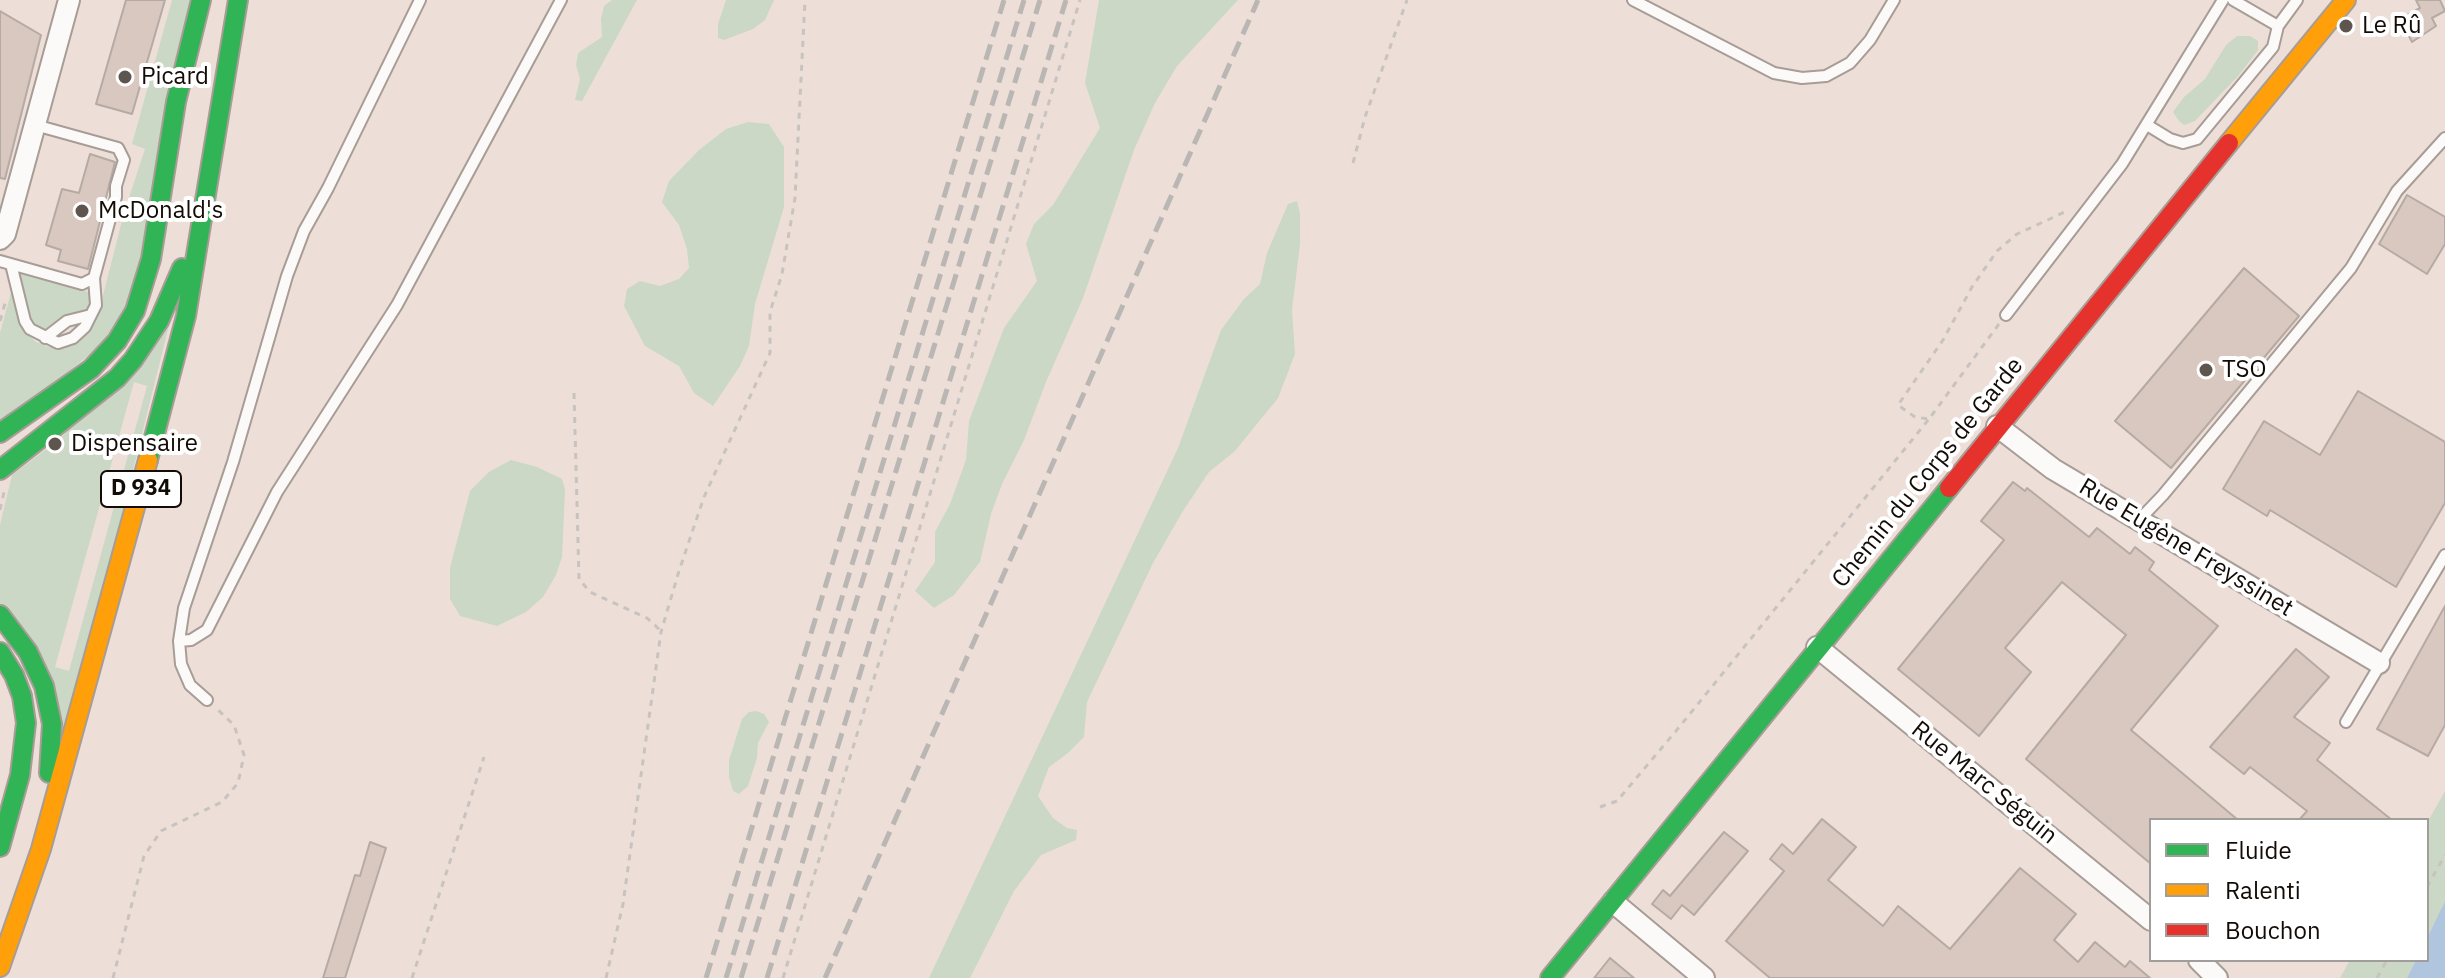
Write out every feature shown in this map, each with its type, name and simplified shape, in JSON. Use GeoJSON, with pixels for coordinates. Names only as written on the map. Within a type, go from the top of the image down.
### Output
{"type":"FeatureCollection","features":[{"type":"Feature","properties":{"kind":"main road"},"geometry":{"type":"LineString","coordinates":[[0,433],[91,369],[117,341],[135,311],[145,287],[151,259],[176,102],[201,0]]}},
{"type":"Feature","properties":{"kind":"main road","name":"D 934"},"geometry":{"type":"LineString","coordinates":[[0,470],[117,378],[159,321],[187,251],[212,78],[235,0]]}},
{"type":"Feature","properties":{"kind":"main road","name":"D 934"},"geometry":{"type":"LineString","coordinates":[[0,966],[49,819],[179,348],[235,0]]}},
{"type":"Feature","properties":{"kind":"main road","name":"Chemin du Corps de Garde"},"geometry":{"type":"LineString","coordinates":[[1550,978],[2346,0]]}},
{"type":"Feature","properties":{"kind":"main road"},"geometry":{"type":"LineString","coordinates":[[0,615],[28,652],[44,686],[49,701],[52,742],[47,787],[0,966]]}},
{"type":"Feature","properties":{"kind":"main road"},"geometry":{"type":"LineString","coordinates":[[0,847],[20,775],[26,723],[22,696],[1,653]]}},
{"type":"Feature","properties":{"kind":"street"},"geometry":{"type":"LineString","coordinates":[[0,239],[5,234],[69,0]]}},
{"type":"Feature","properties":{"kind":"street","name":"Rue Eugène Freyssinet"},"geometry":{"type":"LineString","coordinates":[[1997,426],[2053,469],[2379,663]]}},
{"type":"Feature","properties":{"kind":"street","name":"Rue Marc Séguin"},"geometry":{"type":"LineString","coordinates":[[1817,647],[2149,918]]}},
{"type":"Feature","properties":{"kind":"street"},"geometry":{"type":"LineString","coordinates":[[1613,902],[1704,978]]}},
{"type":"Feature","properties":{"kind":"street"},"geometry":{"type":"LineString","coordinates":[[2201,962],[2217,978]]}},
{"type":"Feature","properties":{"kind":"lane"},"geometry":{"type":"LineString","coordinates":[[207,700],[190,685],[181,664],[179,641],[184,608],[233,462],[291,265],[304,231],[420,0]]}},
{"type":"Feature","properties":{"kind":"lane"},"geometry":{"type":"LineString","coordinates":[[179,641],[191,640],[207,630],[277,492],[397,305],[561,0]]}},
{"type":"Feature","properties":{"kind":"lane"},"geometry":{"type":"LineString","coordinates":[[1633,0],[1774,73],[1802,78],[1826,76],[1850,63],[1870,40],[1894,0]]}},
{"type":"Feature","properties":{"kind":"lane"},"geometry":{"type":"LineString","coordinates":[[2006,315],[2098,196],[2147,125],[2223,0]]}},
{"type":"Feature","properties":{"kind":"lane"},"geometry":{"type":"LineString","coordinates":[[2233,0],[2278,26]]}},
{"type":"Feature","properties":{"kind":"lane"},"geometry":{"type":"LineString","coordinates":[[2147,125],[2183,143],[2197,139],[2273,47],[2278,26],[2297,0]]}},
{"type":"Feature","properties":{"kind":"lane"},"geometry":{"type":"LineString","coordinates":[[5,263],[30,329],[58,343],[85,327],[97,297],[94,278],[124,160],[118,148],[35,125]]}},
{"type":"Feature","properties":{"kind":"lane"},"geometry":{"type":"LineString","coordinates":[[2140,519],[2173,484],[2351,268],[2397,191],[2445,138]]}},
{"type":"Feature","properties":{"kind":"lane"},"geometry":{"type":"LineString","coordinates":[[5,263],[82,284],[94,278]]}},
{"type":"Feature","properties":{"kind":"lane"},"geometry":{"type":"LineString","coordinates":[[45,338],[67,321],[91,315]]}},
{"type":"Feature","properties":{"kind":"lane"},"geometry":{"type":"LineString","coordinates":[[2346,722],[2445,555]]}},
{"type":"Feature","properties":{"kind":"path"},"geometry":{"type":"LineString","coordinates":[[606,978],[623,904],[661,632],[704,497],[770,353],[770,312],[782,274],[795,198],[805,0]]}},
{"type":"Feature","properties":{"kind":"path"},"geometry":{"type":"LineString","coordinates":[[783,978],[1080,0]]}},
{"type":"Feature","properties":{"kind":"path"},"geometry":{"type":"LineString","coordinates":[[1353,163],[1365,117],[1407,0]]}},
{"type":"Feature","properties":{"kind":"path"},"geometry":{"type":"LineString","coordinates":[[1929,419],[1915,417],[1898,405],[1943,340],[1972,287],[1997,251],[2017,234],[2098,196]]}},
{"type":"Feature","properties":{"kind":"path"},"geometry":{"type":"LineString","coordinates":[[1600,807],[1617,801],[1656,754],[1929,419],[2006,315]]}},
{"type":"Feature","properties":{"kind":"path"},"geometry":{"type":"LineString","coordinates":[[574,393],[579,579],[590,592],[647,618],[661,632]]}},
{"type":"Feature","properties":{"kind":"path"},"geometry":{"type":"LineString","coordinates":[[113,978],[144,856],[161,831],[222,802],[238,783],[244,755],[234,725],[207,700]]}},
{"type":"Feature","properties":{"kind":"path"},"geometry":{"type":"LineString","coordinates":[[412,978],[484,757]]}},
{"type":"Feature","properties":{"kind":"path"},"geometry":{"type":"LineString","coordinates":[[2429,883],[2445,855]]}},
{"type":"Feature","properties":{"kind":"green space"},"geometry":{"type":"Polygon","coordinates":[[[172,0],[195,0],[147,255],[115,335],[0,425],[0,333],[12,289],[25,332],[36,342],[49,347],[70,344],[87,333],[99,311],[124,213],[145,149],[132,144],[172,0]]]}},
{"type":"Feature","properties":{"kind":"green space"},"geometry":{"type":"Polygon","coordinates":[[[612,0],[637,0],[582,101],[575,100],[580,79],[576,65],[578,53],[602,37],[604,6],[612,0]]]}},
{"type":"Feature","properties":{"kind":"green space"},"geometry":{"type":"Polygon","coordinates":[[[726,0],[774,0],[765,20],[753,29],[724,40],[718,38],[718,24],[726,0]]]}},
{"type":"Feature","properties":{"kind":"green space"},"geometry":{"type":"Polygon","coordinates":[[[1099,0],[1238,0],[1177,66],[1155,103],[1134,150],[1083,298],[1024,440],[1002,484],[991,514],[980,562],[954,595],[934,608],[915,591],[935,562],[935,532],[950,504],[966,460],[969,421],[1004,328],[1037,281],[1026,244],[1034,224],[1053,205],[1100,128],[1085,83],[1099,0]]]}},
{"type":"Feature","properties":{"kind":"green space"},"geometry":{"type":"Polygon","coordinates":[[[2237,36],[2250,36],[2258,41],[2258,50],[2195,121],[2184,125],[2173,112],[2184,97],[2205,79],[2226,45],[2237,36]]]}},
{"type":"Feature","properties":{"kind":"green space"},"geometry":{"type":"Polygon","coordinates":[[[748,122],[769,124],[784,147],[784,207],[755,304],[749,346],[740,366],[713,406],[694,393],[679,366],[645,346],[624,306],[627,289],[640,281],[660,286],[679,279],[689,268],[679,225],[662,202],[669,181],[699,150],[726,129],[748,122]]]}},
{"type":"Feature","properties":{"kind":"green space"},"geometry":{"type":"Polygon","coordinates":[[[1297,201],[1300,244],[1292,310],[1295,354],[1278,398],[1235,451],[1209,472],[1183,511],[1153,563],[1087,702],[1084,737],[1049,767],[1038,796],[1053,818],[1067,828],[1077,830],[1076,840],[1041,855],[1014,891],[970,978],[929,978],[1178,448],[1221,330],[1244,299],[1260,284],[1267,253],[1288,204],[1297,201]]]}},
{"type":"Feature","properties":{"kind":"green space"},"geometry":{"type":"Polygon","coordinates":[[[17,272],[92,293],[89,308],[80,314],[60,318],[52,328],[41,329],[30,321],[17,272]]]}},
{"type":"Feature","properties":{"kind":"green space"},"geometry":{"type":"Polygon","coordinates":[[[174,305],[65,744],[0,603],[0,525],[12,475],[45,450],[52,451],[62,443],[60,439],[174,305]],[[134,382],[55,667],[69,671],[147,386],[134,382]]]}},
{"type":"Feature","properties":{"kind":"green space"},"geometry":{"type":"Polygon","coordinates":[[[511,460],[537,467],[562,479],[565,489],[562,557],[543,597],[526,612],[497,626],[460,616],[450,599],[450,568],[470,491],[489,472],[511,460]]]}},
{"type":"Feature","properties":{"kind":"green space"},"geometry":{"type":"Polygon","coordinates":[[[749,712],[764,714],[769,722],[758,743],[757,758],[748,786],[739,794],[733,791],[729,760],[742,719],[749,712]]]}},
{"type":"Feature","properties":{"kind":"green space"},"geometry":{"type":"Polygon","coordinates":[[[2445,791],[2445,901],[2429,934],[2429,819],[2445,791]]]}},
{"type":"Feature","properties":{"kind":"green space"},"geometry":{"type":"Polygon","coordinates":[[[2349,962],[2415,962],[2407,978],[2340,978],[2349,962]]]}},
{"type":"Feature","properties":{"kind":"water"},"geometry":{"type":"Polygon","coordinates":[[[2445,901],[2445,978],[2407,978],[2415,962],[2429,962],[2429,934],[2445,901]]]}},
{"type":"Feature","properties":{"kind":"building"},"geometry":{"type":"Polygon","coordinates":[[[126,0],[165,0],[132,114],[96,104],[126,0]]]}},
{"type":"Feature","properties":{"kind":"building"},"geometry":{"type":"Polygon","coordinates":[[[2416,0],[2440,0],[2445,11],[2432,18],[2436,26],[2412,42],[2400,19],[2420,8],[2416,0]]]}},
{"type":"Feature","properties":{"kind":"building"},"geometry":{"type":"Polygon","coordinates":[[[0,11],[41,35],[5,179],[0,178],[0,11]]]}},
{"type":"Feature","properties":{"kind":"building","name":"McDonald's"},"geometry":{"type":"Polygon","coordinates":[[[90,154],[115,162],[88,269],[58,261],[61,250],[46,245],[62,189],[79,193],[90,154]]]}},
{"type":"Feature","properties":{"kind":"building"},"geometry":{"type":"Polygon","coordinates":[[[2407,195],[2445,217],[2445,244],[2427,274],[2379,244],[2407,195]]]}},
{"type":"Feature","properties":{"kind":"building","name":"TSO"},"geometry":{"type":"Polygon","coordinates":[[[2244,268],[2299,316],[2171,468],[2115,421],[2244,268]]]}},
{"type":"Feature","properties":{"kind":"building"},"geometry":{"type":"Polygon","coordinates":[[[2358,391],[2445,442],[2445,503],[2396,587],[2270,510],[2267,516],[2223,489],[2264,421],[2320,455],[2358,391]]]}},
{"type":"Feature","properties":{"kind":"building"},"geometry":{"type":"Polygon","coordinates":[[[2013,482],[2025,491],[2027,488],[2089,537],[2097,528],[2130,554],[2135,547],[2154,562],[2149,570],[2218,626],[2131,730],[2236,818],[2149,818],[2149,862],[2026,759],[2126,635],[2062,582],[2005,648],[2031,672],[1979,736],[1898,669],[2004,540],[1981,521],[2013,482]]]}},
{"type":"Feature","properties":{"kind":"building"},"geometry":{"type":"Polygon","coordinates":[[[2445,606],[2445,725],[2428,756],[2377,729],[2445,606]]]}},
{"type":"Feature","properties":{"kind":"building"},"geometry":{"type":"Polygon","coordinates":[[[2296,649],[2329,677],[2294,717],[2330,743],[2317,760],[2390,818],[2301,818],[2307,811],[2250,767],[2244,774],[2210,747],[2296,649]]]}},
{"type":"Feature","properties":{"kind":"building"},"geometry":{"type":"Polygon","coordinates":[[[1822,819],[1856,847],[1828,880],[1883,926],[1898,906],[1950,949],[2020,868],[2076,914],[2054,940],[2078,962],[2095,942],[2125,967],[2130,961],[2150,978],[1770,978],[1726,941],[1784,871],[1770,859],[1782,844],[1793,854],[1822,819]]]}},
{"type":"Feature","properties":{"kind":"building"},"geometry":{"type":"Polygon","coordinates":[[[1724,832],[1748,851],[1694,915],[1682,905],[1671,919],[1652,904],[1663,890],[1670,896],[1724,832]]]}},
{"type":"Feature","properties":{"kind":"building"},"geometry":{"type":"Polygon","coordinates":[[[370,842],[386,848],[345,978],[323,978],[355,875],[360,876],[370,842]]]}},
{"type":"Feature","properties":{"kind":"building"},"geometry":{"type":"Polygon","coordinates":[[[1610,958],[1634,978],[1594,978],[1610,958]]]}},
{"type":"Feature","properties":{"kind":"railway"},"geometry":{"type":"LineString","coordinates":[[706,978],[1004,0]]}},
{"type":"Feature","properties":{"kind":"railway"},"geometry":{"type":"LineString","coordinates":[[726,978],[1024,0]]}},
{"type":"Feature","properties":{"kind":"railway"},"geometry":{"type":"LineString","coordinates":[[741,978],[1040,0]]}},
{"type":"Feature","properties":{"kind":"railway"},"geometry":{"type":"LineString","coordinates":[[767,978],[1066,0]]}},
{"type":"Feature","properties":{"kind":"railway"},"geometry":{"type":"LineString","coordinates":[[825,978],[1258,0]]}},
{"type":"Feature","properties":{"kind":"traffic: fast"},"geometry":{"type":"LineString","coordinates":[[0,433],[91,369],[117,341],[135,311],[151,259],[176,102],[201,0]]}},
{"type":"Feature","properties":{"kind":"traffic: fast"},"geometry":{"type":"LineString","coordinates":[[148,460],[186,316],[238,0]]}},
{"type":"Feature","properties":{"kind":"traffic: fast"},"geometry":{"type":"LineString","coordinates":[[0,470],[117,378],[159,321],[182,268]]}},
{"type":"Feature","properties":{"kind":"traffic: fast"},"geometry":{"type":"LineString","coordinates":[[1550,978],[1949,488]]}},
{"type":"Feature","properties":{"kind":"traffic: fast"},"geometry":{"type":"LineString","coordinates":[[0,615],[28,652],[44,686],[52,724],[49,773]]}},
{"type":"Feature","properties":{"kind":"traffic: fast"},"geometry":{"type":"LineString","coordinates":[[0,652],[22,696],[26,723],[20,775],[0,847]]}},
{"type":"Feature","properties":{"kind":"traffic: slow"},"geometry":{"type":"LineString","coordinates":[[2229,143],[2346,0]]}},
{"type":"Feature","properties":{"kind":"traffic: slow"},"geometry":{"type":"LineString","coordinates":[[0,967],[41,849],[148,460]]}},
{"type":"Feature","properties":{"kind":"traffic: jam"},"geometry":{"type":"LineString","coordinates":[[1949,488],[2229,143]]}},
{"type":"Feature","properties":{"kind":"place","name":"Le Rû"},"geometry":{"type":"Point","coordinates":[2346,26]}},
{"type":"Feature","properties":{"kind":"place","name":"Picard"},"geometry":{"type":"Point","coordinates":[125,77]}},
{"type":"Feature","properties":{"kind":"place","name":"McDonald's"},"geometry":{"type":"Point","coordinates":[82,211]}},
{"type":"Feature","properties":{"kind":"place","name":"TSO"},"geometry":{"type":"Point","coordinates":[2206,370]}},
{"type":"Feature","properties":{"kind":"place","name":"Dispensaire"},"geometry":{"type":"Point","coordinates":[55,444]}}]}
